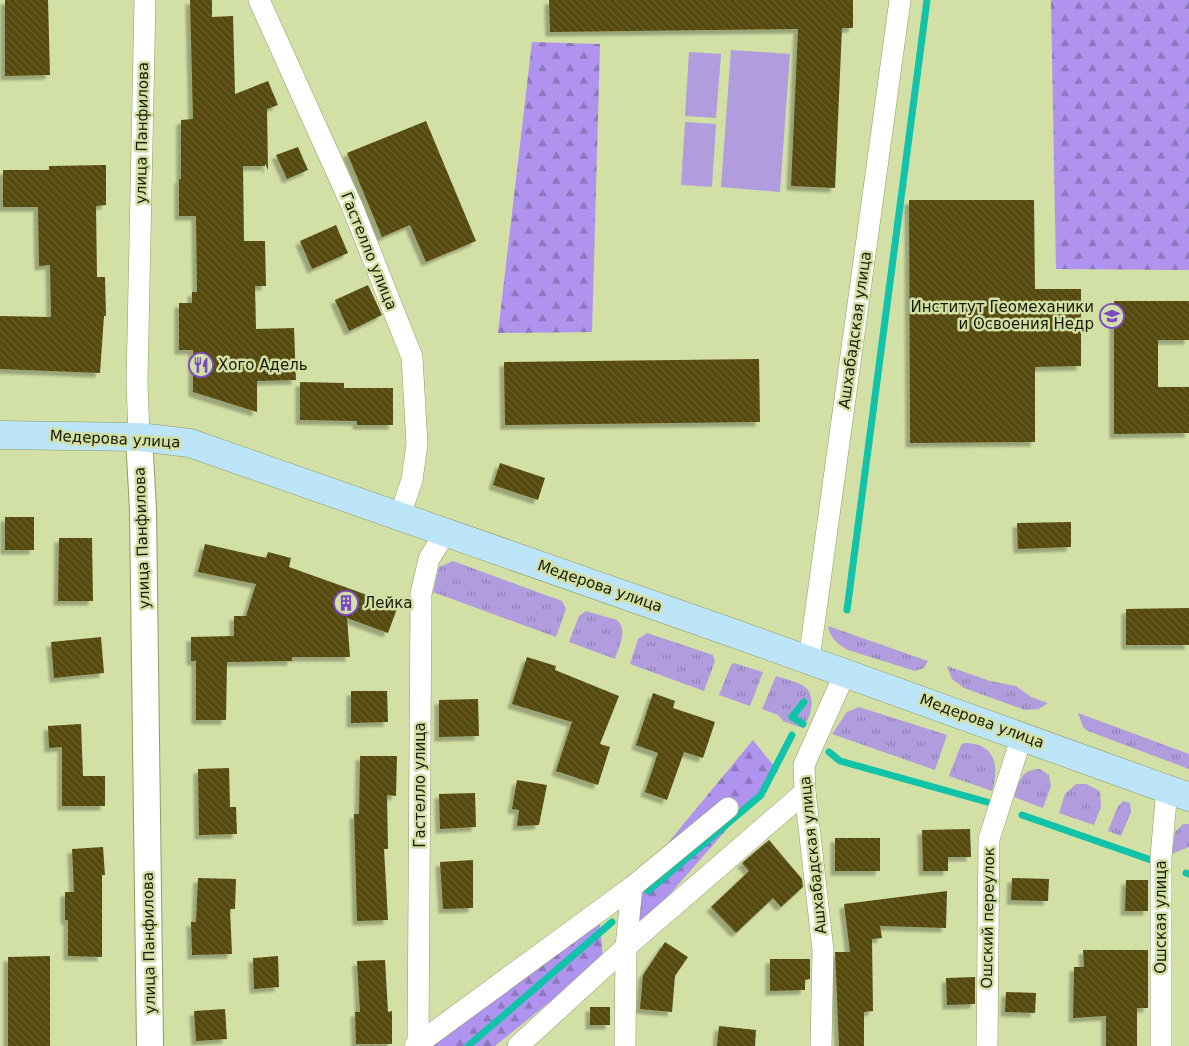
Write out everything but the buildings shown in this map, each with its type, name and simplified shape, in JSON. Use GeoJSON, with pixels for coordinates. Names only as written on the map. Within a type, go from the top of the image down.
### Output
{"type":"FeatureCollection","features":[{"type":"Feature","properties":{"kind":"main road","name":"Медерова улица"},"geometry":{"type":"LineString","coordinates":[[0,435],[139,437],[190,443],[845,672],[1178,793]]}},
{"type":"Feature","properties":{"kind":"street","name":"улица Панфилова"},"geometry":{"type":"LineString","coordinates":[[145,0],[137,382],[143,510],[150,1046]]}},
{"type":"Feature","properties":{"kind":"street","name":"Гастелло улица"},"geometry":{"type":"LineString","coordinates":[[259,0],[352,206],[412,356],[417,444],[412,480],[400,515]]}},
{"type":"Feature","properties":{"kind":"street","name":"Ашхабадская улица"},"geometry":{"type":"LineString","coordinates":[[810,660],[900,0]]}},
{"type":"Feature","properties":{"kind":"street","name":"Гастелло улица"},"geometry":{"type":"LineString","coordinates":[[416,1045],[421,594],[429,559],[446,531]]}},
{"type":"Feature","properties":{"kind":"street","name":"Ашхабадская улица"},"geometry":{"type":"LineString","coordinates":[[821,1046],[823,950],[805,792],[804,764],[845,672]]}},
{"type":"Feature","properties":{"kind":"street","name":"Ошский переулок"},"geometry":{"type":"LineString","coordinates":[[987,1046],[990,839],[1022,736]]}},
{"type":"Feature","properties":{"kind":"street"},"geometry":{"type":"LineString","coordinates":[[518,1046],[626,948],[805,792]]}},
{"type":"Feature","properties":{"kind":"street","name":"Ошская улица"},"geometry":{"type":"LineString","coordinates":[[1161,1046],[1161,857],[1178,793]]}},
{"type":"Feature","properties":{"kind":"street","name":"Гастелло улица"},"geometry":{"type":"LineString","coordinates":[[416,1045],[632,887],[728,808]]}},
{"type":"Feature","properties":{"kind":"street"},"geometry":{"type":"LineString","coordinates":[[625,1046],[626,948],[632,887]]}},
{"type":"Feature","properties":{"kind":"green space"},"geometry":{"type":"Polygon","coordinates":[[[1051,0],[1189,0],[1189,270],[1056,269],[1051,0]]]}},
{"type":"Feature","properties":{"kind":"green space"},"geometry":{"type":"Polygon","coordinates":[[[532,42],[600,44],[592,332],[498,333],[532,42]]]}},
{"type":"Feature","properties":{"kind":"green space"},"geometry":{"type":"Polygon","coordinates":[[[731,50],[790,54],[780,192],[721,187],[731,50]]]}},
{"type":"Feature","properties":{"kind":"green space"},"geometry":{"type":"Polygon","coordinates":[[[689,52],[721,54],[716,118],[685,116],[689,52]]]}},
{"type":"Feature","properties":{"kind":"green space"},"geometry":{"type":"Polygon","coordinates":[[[685,122],[716,124],[712,187],[681,185],[685,122]]]}},
{"type":"Feature","properties":{"kind":"green space"},"geometry":{"type":"Polygon","coordinates":[[[453,561],[562,601],[566,609],[556,637],[433,592],[439,567],[453,561]]]}},
{"type":"Feature","properties":{"kind":"green space"},"geometry":{"type":"Polygon","coordinates":[[[586,611],[617,620],[620,624],[622,639],[615,659],[569,642],[579,616],[586,611]]]}},
{"type":"Feature","properties":{"kind":"green space"},"geometry":{"type":"Polygon","coordinates":[[[828,626],[928,661],[924,668],[915,671],[848,650],[835,641],[828,626]]]}},
{"type":"Feature","properties":{"kind":"green space"},"geometry":{"type":"Polygon","coordinates":[[[647,633],[713,655],[715,661],[704,691],[630,664],[638,639],[647,633]]]}},
{"type":"Feature","properties":{"kind":"green space"},"geometry":{"type":"Polygon","coordinates":[[[734,663],[763,672],[750,706],[719,695],[731,665],[734,663]]]}},
{"type":"Feature","properties":{"kind":"green space"},"geometry":{"type":"Polygon","coordinates":[[[947,666],[990,681],[1016,686],[1031,697],[1048,703],[1039,709],[1025,710],[964,688],[952,679],[947,666]]]}},
{"type":"Feature","properties":{"kind":"green space"},"geometry":{"type":"Polygon","coordinates":[[[776,676],[802,685],[810,694],[810,712],[803,728],[783,721],[778,715],[762,709],[776,676]]]}},
{"type":"Feature","properties":{"kind":"green space"},"geometry":{"type":"Polygon","coordinates":[[[859,707],[947,735],[935,770],[832,734],[847,712],[859,707]]]}},
{"type":"Feature","properties":{"kind":"green space"},"geometry":{"type":"Polygon","coordinates":[[[1078,713],[1189,754],[1189,769],[1088,731],[1083,727],[1078,713]]]}},
{"type":"Feature","properties":{"kind":"green space"},"geometry":{"type":"Polygon","coordinates":[[[753,740],[778,771],[640,928],[639,878],[753,740]]]}},
{"type":"Feature","properties":{"kind":"green space"},"geometry":{"type":"Polygon","coordinates":[[[964,743],[983,747],[993,758],[995,773],[992,791],[949,776],[961,745],[964,743]]]}},
{"type":"Feature","properties":{"kind":"green space"},"geometry":{"type":"Polygon","coordinates":[[[1040,769],[1049,775],[1051,786],[1043,808],[1014,797],[1022,777],[1029,771],[1040,769]]]}},
{"type":"Feature","properties":{"kind":"green space"},"geometry":{"type":"Polygon","coordinates":[[[1076,784],[1086,784],[1100,791],[1101,807],[1094,825],[1059,813],[1065,794],[1076,784]]]}},
{"type":"Feature","properties":{"kind":"green space"},"geometry":{"type":"Polygon","coordinates":[[[1123,801],[1130,803],[1131,812],[1121,836],[1108,831],[1117,808],[1123,801]]]}},
{"type":"Feature","properties":{"kind":"green space"},"geometry":{"type":"Polygon","coordinates":[[[1183,824],[1189,824],[1189,847],[1172,854],[1175,832],[1183,824]]]}},
{"type":"Feature","properties":{"kind":"green space"},"geometry":{"type":"Polygon","coordinates":[[[599,911],[603,959],[495,1046],[433,1046],[599,911]]]}},
{"type":"Feature","properties":{"kind":"waterway"},"geometry":{"type":"LineString","coordinates":[[847,610],[927,0]]}},
{"type":"Feature","properties":{"kind":"waterway"},"geometry":{"type":"LineString","coordinates":[[803,724],[792,717],[804,702]]}},
{"type":"Feature","properties":{"kind":"waterway"},"geometry":{"type":"LineString","coordinates":[[648,891],[761,795],[792,735]]}},
{"type":"Feature","properties":{"kind":"waterway"},"geometry":{"type":"LineString","coordinates":[[829,752],[840,761],[987,802]]}},
{"type":"Feature","properties":{"kind":"waterway"},"geometry":{"type":"LineString","coordinates":[[1022,815],[1151,860]]}},
{"type":"Feature","properties":{"kind":"waterway"},"geometry":{"type":"LineString","coordinates":[[468,1046],[612,922]]}},
{"type":"Feature","properties":{"kind":"place","name":"Институт Геомеханики и Освоения Недр"},"geometry":{"type":"Point","coordinates":[1112,316]}},
{"type":"Feature","properties":{"kind":"place","name":"Хого Адель"},"geometry":{"type":"Point","coordinates":[201,365]}},
{"type":"Feature","properties":{"kind":"place","name":"Лейка"},"geometry":{"type":"Point","coordinates":[346,603]}}]}
